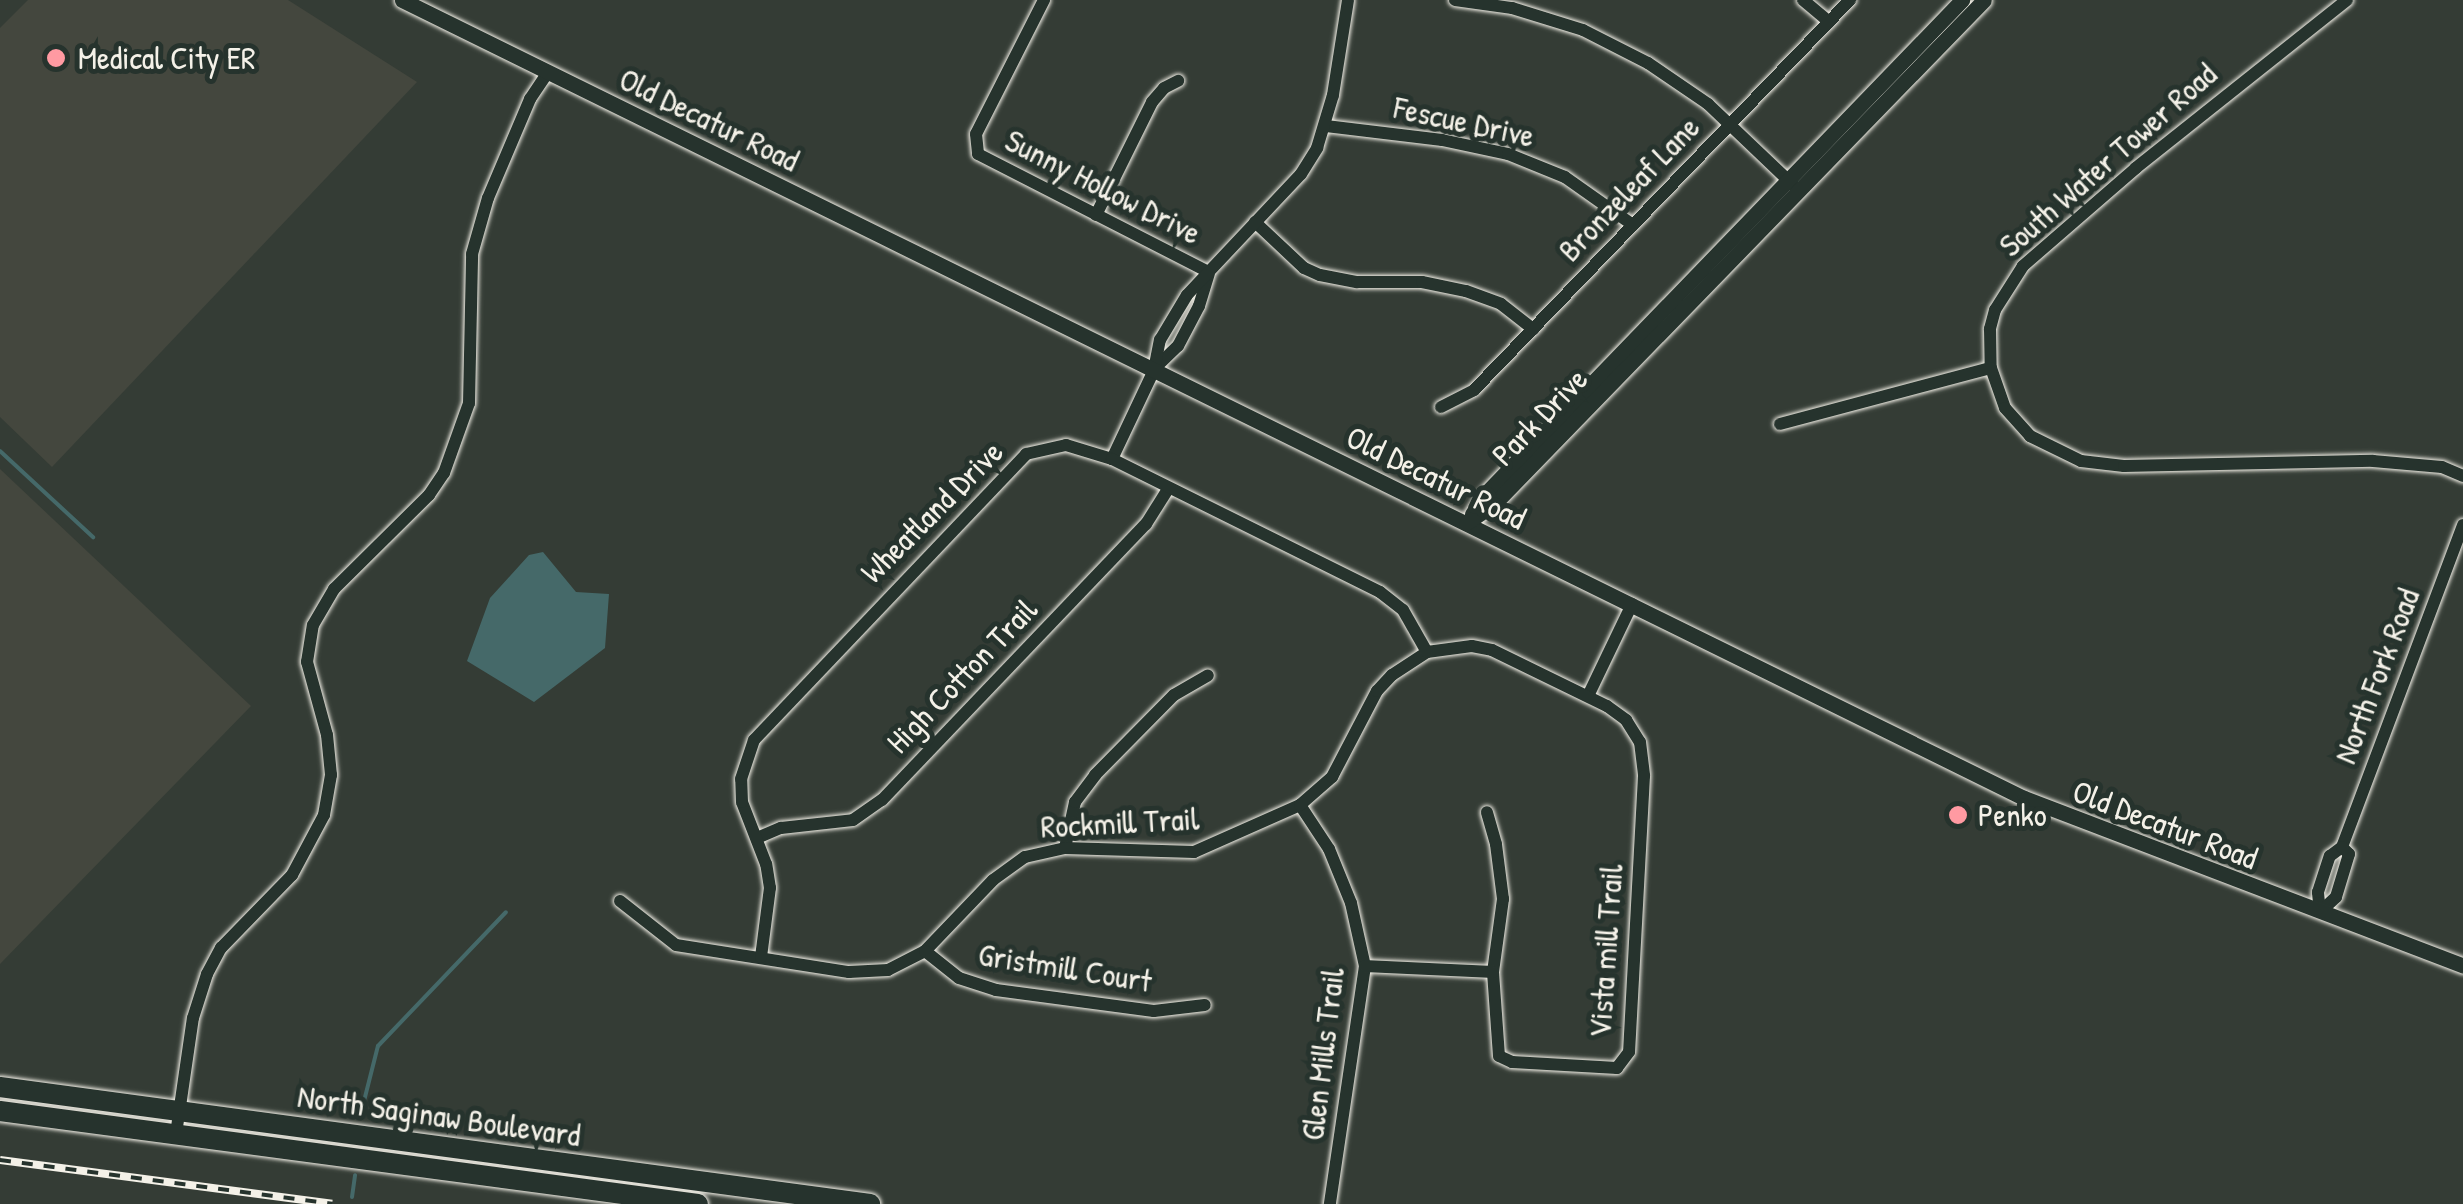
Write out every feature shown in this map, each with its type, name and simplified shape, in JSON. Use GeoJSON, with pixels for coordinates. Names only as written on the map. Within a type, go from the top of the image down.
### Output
{"type":"FeatureCollection","features":[{"type":"Feature","properties":{"kind":"main road","name":"North Saginaw Boulevard"},"geometry":{"type":"LineString","coordinates":[[0,1087],[870,1204]]}},
{"type":"Feature","properties":{"kind":"main road","name":"North Saginaw Boulevard"},"geometry":{"type":"LineString","coordinates":[[0,1111],[698,1204]]}},
{"type":"Feature","properties":{"kind":"street","name":"Old Decatur Road"},"geometry":{"type":"LineString","coordinates":[[402,0],[2024,798],[2463,966]]}},
{"type":"Feature","properties":{"kind":"street","name":"Sunny Hollow Drive"},"geometry":{"type":"LineString","coordinates":[[1044,0],[976,134],[975,148],[982,158],[1210,272]]}},
{"type":"Feature","properties":{"kind":"street"},"geometry":{"type":"LineString","coordinates":[[1112,460],[1154,370],[1178,346],[1199,306],[1210,272],[1301,174],[1326,126],[1348,0]]}},
{"type":"Feature","properties":{"kind":"street"},"geometry":{"type":"LineString","coordinates":[[1455,0],[1512,8],[1583,30],[1648,63],[1732,124],[1793,185]]}},
{"type":"Feature","properties":{"kind":"street"},"geometry":{"type":"LineString","coordinates":[[1803,0],[1829,22]]}},
{"type":"Feature","properties":{"kind":"street","name":"Bronzeleaf Lane"},"geometry":{"type":"LineString","coordinates":[[1441,407],[1474,390],[1850,0]]}},
{"type":"Feature","properties":{"kind":"street","name":"Park Drive"},"geometry":{"type":"LineString","coordinates":[[1793,185],[1962,0]]}},
{"type":"Feature","properties":{"kind":"street","name":"Park Drive"},"geometry":{"type":"LineString","coordinates":[[1466,523],[1485,494],[1984,0]]}},
{"type":"Feature","properties":{"kind":"street","name":"South Water Tower Road"},"geometry":{"type":"LineString","coordinates":[[2347,0],[2136,168],[2023,266],[1995,310],[1990,329],[1991,368],[2006,408],[2030,436],[2081,461],[2124,466],[2374,461],[2442,467],[2463,476]]}},
{"type":"Feature","properties":{"kind":"street"},"geometry":{"type":"LineString","coordinates":[[176,1134],[192,1018],[207,974],[222,948],[292,876],[324,815],[331,776],[327,736],[307,662],[313,624],[334,588],[444,473],[469,403],[472,254],[488,198],[530,99],[548,72]]}},
{"type":"Feature","properties":{"kind":"street"},"geometry":{"type":"LineString","coordinates":[[1096,215],[1152,102],[1164,88],[1178,81]]}},
{"type":"Feature","properties":{"kind":"street","name":"Fescue Drive"},"geometry":{"type":"LineString","coordinates":[[1326,126],[1442,140],[1508,154],[1566,177],[1633,225]]}},
{"type":"Feature","properties":{"kind":"street"},"geometry":{"type":"LineString","coordinates":[[1255,222],[1304,268],[1320,276],[1357,282],[1422,282],[1466,291],[1501,304],[1532,329]]}},
{"type":"Feature","properties":{"kind":"street"},"geometry":{"type":"LineString","coordinates":[[1780,424],[1991,368]]}},
{"type":"Feature","properties":{"kind":"street","name":"Wheatland Drive"},"geometry":{"type":"LineString","coordinates":[[761,958],[770,888],[757,838],[742,802],[740,779],[754,740],[1011,466],[1053,445],[1081,448],[1112,460],[1380,592],[1403,610],[1427,652]]}},
{"type":"Feature","properties":{"kind":"street","name":"High Cotton Trail"},"geometry":{"type":"LineString","coordinates":[[757,838],[781,828],[853,820],[882,800],[1146,524],[1168,489]]}},
{"type":"Feature","properties":{"kind":"street","name":"North Fork Road"},"geometry":{"type":"LineString","coordinates":[[2320,912],[2318,892],[2330,856],[2342,847],[2463,525]]}},
{"type":"Feature","properties":{"kind":"street"},"geometry":{"type":"LineString","coordinates":[[1427,652],[1453,646],[1492,650],[1588,696],[1632,604]]}},
{"type":"Feature","properties":{"kind":"street","name":"Rockmill Trail"},"geometry":{"type":"LineString","coordinates":[[620,901],[676,945],[869,973],[909,962],[926,950],[1008,866],[1026,857],[1065,848],[1194,852],[1300,805],[1332,777],[1377,691],[1392,674],[1427,652]]}},
{"type":"Feature","properties":{"kind":"street"},"geometry":{"type":"LineString","coordinates":[[1065,848],[1075,802],[1096,775],[1174,695],[1208,675]]}},
{"type":"Feature","properties":{"kind":"street","name":"Vista mill Trail"},"geometry":{"type":"LineString","coordinates":[[1493,972],[1499,1056],[1512,1062],[1617,1068],[1629,1052],[1644,776],[1635,732],[1618,713],[1588,696]]}},
{"type":"Feature","properties":{"kind":"street","name":"Glen Mills Trail"},"geometry":{"type":"LineString","coordinates":[[1300,805],[1329,849],[1351,903],[1365,966],[1330,1204]]}},
{"type":"Feature","properties":{"kind":"street"},"geometry":{"type":"LineString","coordinates":[[1365,966],[1493,972],[1503,899],[1496,844],[1486,812]]}},
{"type":"Feature","properties":{"kind":"street","name":"Gristmill Court"},"geometry":{"type":"LineString","coordinates":[[926,950],[959,978],[996,990],[1154,1011],[1205,1005]]}},
{"type":"Feature","properties":{"kind":"shaded area"},"geometry":{"type":"Polygon","coordinates":[[[28,0],[288,0],[417,82],[52,467],[0,417],[0,28],[28,0]]]}},
{"type":"Feature","properties":{"kind":"shaded area"},"geometry":{"type":"Polygon","coordinates":[[[0,469],[251,706],[0,964],[0,469]]]}},
{"type":"Feature","properties":{"kind":"water"},"geometry":{"type":"Polygon","coordinates":[[[543,552],[576,592],[609,594],[605,648],[534,702],[467,661],[490,598],[529,555],[543,552]]]}},
{"type":"Feature","properties":{"kind":"waterway"},"geometry":{"type":"LineString","coordinates":[[0,451],[93,537]]}},
{"type":"Feature","properties":{"kind":"waterway"},"geometry":{"type":"LineString","coordinates":[[361,1113],[378,1046],[506,912]]}},
{"type":"Feature","properties":{"kind":"waterway"},"geometry":{"type":"LineString","coordinates":[[352,1197],[355,1175]]}},
{"type":"Feature","properties":{"kind":"railway"},"geometry":{"type":"LineString","coordinates":[[0,1160],[332,1204]]}},
{"type":"Feature","properties":{"kind":"place","name":"Medical City ER"},"geometry":{"type":"Point","coordinates":[56,58]}},
{"type":"Feature","properties":{"kind":"place","name":"Penko"},"geometry":{"type":"Point","coordinates":[1958,815]}}]}
